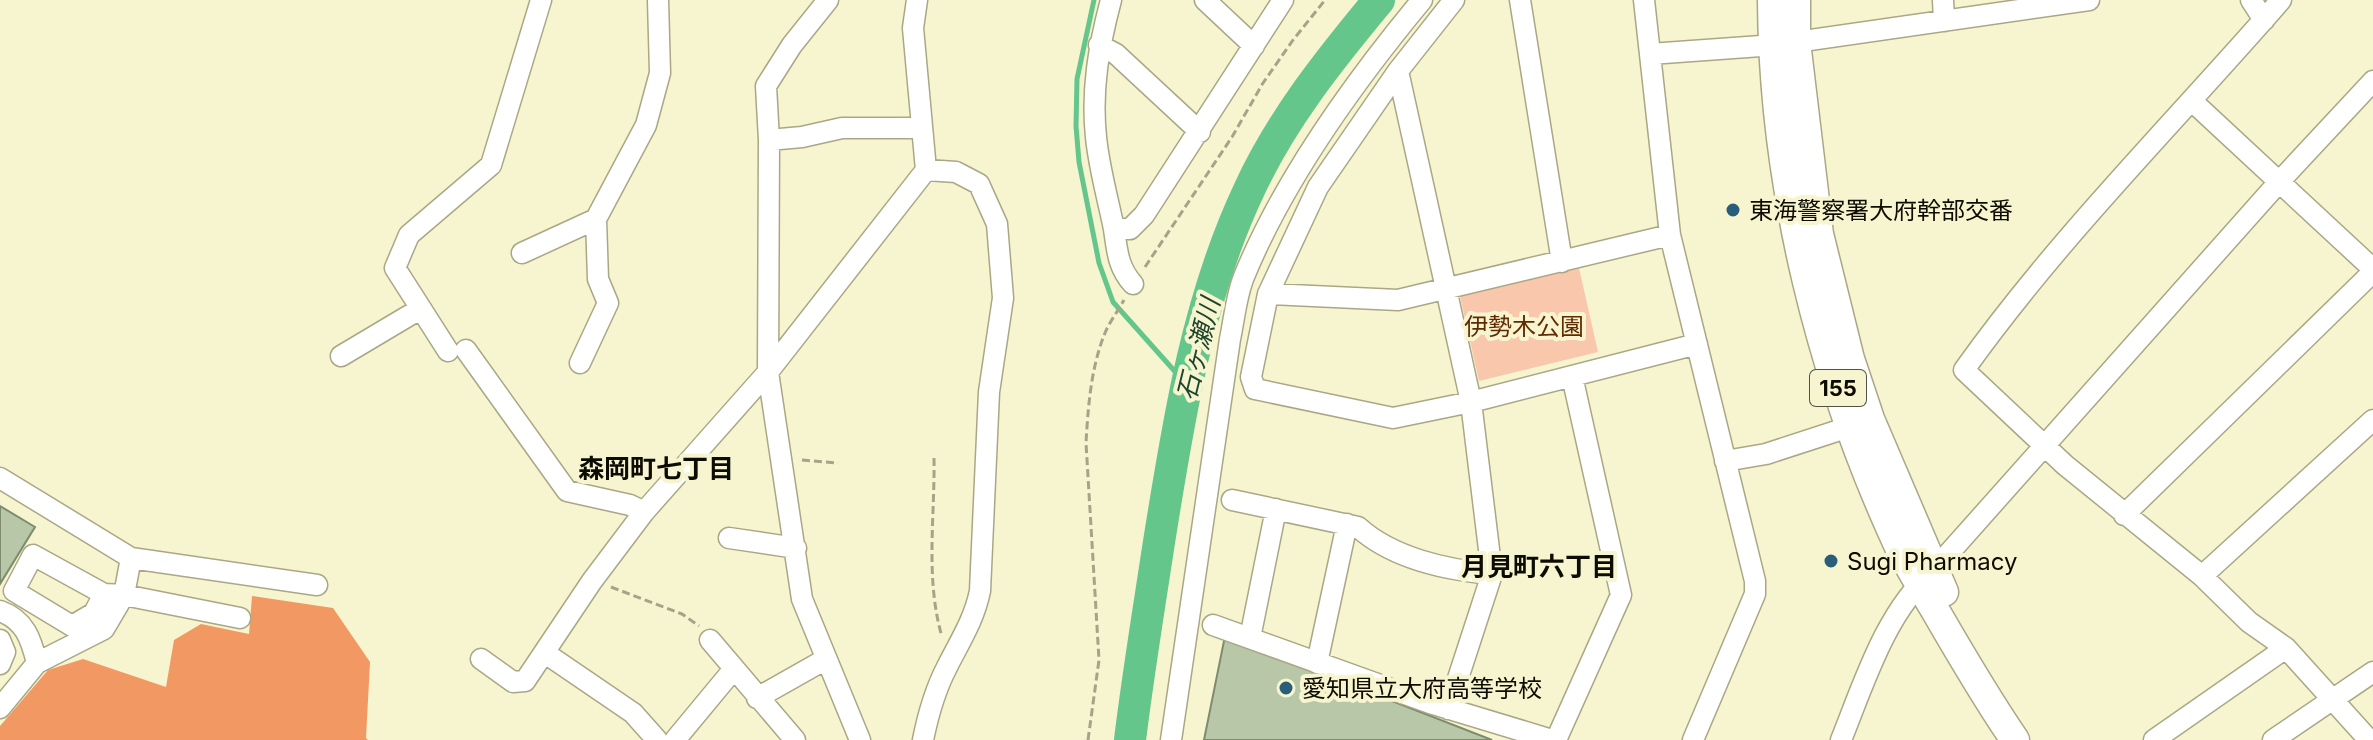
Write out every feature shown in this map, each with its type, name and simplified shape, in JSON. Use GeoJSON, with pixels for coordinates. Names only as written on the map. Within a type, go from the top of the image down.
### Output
{"type":"FeatureCollection","features":[{"type":"Feature","properties":{"kind":"highway","name":"155"},"geometry":{"type":"LineString","coordinates":[[1772,0],[1785,43],[1819,234],[1850,359],[1926,577],[1980,689],[2015,740]]}},
{"type":"Feature","properties":{"kind":"highway","name":"155"},"geometry":{"type":"LineString","coordinates":[[1796,0],[1785,43],[1780,117],[1790,196],[1818,319],[1852,426],[1900,549],[1926,577],[2034,740]]}},
{"type":"Feature","properties":{"kind":"street"},"geometry":{"type":"LineString","coordinates":[[541,0],[491,165],[409,235],[395,268],[420,309],[457,350],[567,491],[630,505],[644,512]]}},
{"type":"Feature","properties":{"kind":"street"},"geometry":{"type":"LineString","coordinates":[[580,363],[608,303],[598,279],[596,219],[646,125],[660,73],[658,0]]}},
{"type":"Feature","properties":{"kind":"street"},"geometry":{"type":"LineString","coordinates":[[828,0],[792,45],[766,86],[769,140],[768,372],[802,599],[860,740]]}},
{"type":"Feature","properties":{"kind":"street"},"geometry":{"type":"LineString","coordinates":[[481,659],[513,682],[525,681],[592,581],[644,512],[768,372],[926,170],[913,28],[917,0]]}},
{"type":"Feature","properties":{"kind":"street"},"geometry":{"type":"LineString","coordinates":[[1111,0],[1095,75],[1096,137],[1119,261],[1133,284]]}},
{"type":"Feature","properties":{"kind":"street"},"geometry":{"type":"LineString","coordinates":[[1205,0],[1254,46]]}},
{"type":"Feature","properties":{"kind":"street"},"geometry":{"type":"LineString","coordinates":[[1114,229],[1130,229],[1144,215],[1283,0]]}},
{"type":"Feature","properties":{"kind":"street"},"geometry":{"type":"LineString","coordinates":[[1171,740],[1230,339],[1242,281],[1298,169],[1387,43],[1422,0]]}},
{"type":"Feature","properties":{"kind":"street"},"geometry":{"type":"LineString","coordinates":[[1454,0],[1398,71],[1318,187],[1268,294],[1251,377],[1255,389],[1393,418],[1471,402],[1697,344]]}},
{"type":"Feature","properties":{"kind":"street"},"geometry":{"type":"LineString","coordinates":[[1520,0],[1562,262]]}},
{"type":"Feature","properties":{"kind":"street"},"geometry":{"type":"LineString","coordinates":[[1644,0],[1670,235],[1755,581],[1755,594],[1693,740]]}},
{"type":"Feature","properties":{"kind":"street"},"geometry":{"type":"LineString","coordinates":[[1943,0],[1944,21]]}},
{"type":"Feature","properties":{"kind":"street"},"geometry":{"type":"LineString","coordinates":[[2251,0],[2264,20]]}},
{"type":"Feature","properties":{"kind":"street"},"geometry":{"type":"LineString","coordinates":[[2281,0],[2093,211],[2003,317],[1964,370],[2124,515],[2202,576],[2249,622],[2286,648],[2369,740]]}},
{"type":"Feature","properties":{"kind":"street"},"geometry":{"type":"LineString","coordinates":[[1650,54],[1785,43],[2084,1]]}},
{"type":"Feature","properties":{"kind":"street"},"geometry":{"type":"LineString","coordinates":[[1099,45],[1116,54],[1200,132]]}},
{"type":"Feature","properties":{"kind":"street"},"geometry":{"type":"LineString","coordinates":[[1398,71],[1471,402],[1492,574],[1448,709]]}},
{"type":"Feature","properties":{"kind":"street"},"geometry":{"type":"LineString","coordinates":[[1841,740],[1896,613],[2279,182],[2373,81]]}},
{"type":"Feature","properties":{"kind":"street"},"geometry":{"type":"LineString","coordinates":[[2124,515],[2373,270],[2192,101]]}},
{"type":"Feature","properties":{"kind":"street"},"geometry":{"type":"LineString","coordinates":[[769,140],[842,128],[922,128]]}},
{"type":"Feature","properties":{"kind":"street"},"geometry":{"type":"LineString","coordinates":[[923,740],[928,713],[975,613],[980,591],[989,392],[1003,298],[997,224],[979,184],[956,172],[926,170]]}},
{"type":"Feature","properties":{"kind":"street"},"geometry":{"type":"LineString","coordinates":[[522,253],[596,219]]}},
{"type":"Feature","properties":{"kind":"street"},"geometry":{"type":"LineString","coordinates":[[1268,294],[1398,300],[1670,235]]}},
{"type":"Feature","properties":{"kind":"street"},"geometry":{"type":"LineString","coordinates":[[341,356],[420,309]]}},
{"type":"Feature","properties":{"kind":"street"},"geometry":{"type":"LineString","coordinates":[[1213,625],[1448,709],[1554,740],[1621,595],[1572,376]]}},
{"type":"Feature","properties":{"kind":"street"},"geometry":{"type":"LineString","coordinates":[[2202,576],[2373,420]]}},
{"type":"Feature","properties":{"kind":"street"},"geometry":{"type":"LineString","coordinates":[[1725,461],[1766,454],[1852,426]]}},
{"type":"Feature","properties":{"kind":"street"},"geometry":{"type":"LineString","coordinates":[[0,478],[131,558],[317,585]]}},
{"type":"Feature","properties":{"kind":"street"},"geometry":{"type":"LineString","coordinates":[[1232,500],[1358,527],[1373,541],[1431,564],[1492,574]]}},
{"type":"Feature","properties":{"kind":"street"},"geometry":{"type":"LineString","coordinates":[[1250,638],[1276,509]]}},
{"type":"Feature","properties":{"kind":"street"},"geometry":{"type":"LineString","coordinates":[[1317,663],[1347,524]]}},
{"type":"Feature","properties":{"kind":"street"},"geometry":{"type":"LineString","coordinates":[[729,538],[796,548]]}},
{"type":"Feature","properties":{"kind":"street"},"geometry":{"type":"LineString","coordinates":[[3,702],[37,663],[104,629],[114,594],[131,558]]}},
{"type":"Feature","properties":{"kind":"street"},"geometry":{"type":"LineString","coordinates":[[114,594],[240,618]]}},
{"type":"Feature","properties":{"kind":"street"},"geometry":{"type":"LineString","coordinates":[[0,611],[20,622],[29,635],[37,663]]}},
{"type":"Feature","properties":{"kind":"street"},"geometry":{"type":"LineString","coordinates":[[0,640],[5,652],[0,664]]}},
{"type":"Feature","properties":{"kind":"street"},"geometry":{"type":"LineString","coordinates":[[710,640],[795,740]]}},
{"type":"Feature","properties":{"kind":"street"},"geometry":{"type":"LineString","coordinates":[[2154,740],[2286,648]]}},
{"type":"Feature","properties":{"kind":"street"},"geometry":{"type":"LineString","coordinates":[[545,653],[633,713],[657,740]]}},
{"type":"Feature","properties":{"kind":"street"},"geometry":{"type":"LineString","coordinates":[[757,698],[826,659]]}},
{"type":"Feature","properties":{"kind":"street"},"geometry":{"type":"LineString","coordinates":[[675,740],[733,670]]}},
{"type":"Feature","properties":{"kind":"street"},"geometry":{"type":"LineString","coordinates":[[2273,740],[2373,672]]}},
{"type":"Feature","properties":{"kind":"path"},"geometry":{"type":"LineString","coordinates":[[1088,740],[1099,660],[1086,443],[1087,409],[1105,332],[1133,284],[1232,137],[1270,72],[1325,0]]}},
{"type":"Feature","properties":{"kind":"path"},"geometry":{"type":"LineString","coordinates":[[782,458],[838,463]]}},
{"type":"Feature","properties":{"kind":"path"},"geometry":{"type":"LineString","coordinates":[[934,458],[931,552],[934,609],[943,640],[955,654]]}},
{"type":"Feature","properties":{"kind":"path"},"geometry":{"type":"LineString","coordinates":[[592,581],[682,614],[708,632],[710,640]]}},
{"type":"Feature","properties":{"kind":"green space","name":"伊勢木公園"},"geometry":{"type":"Polygon","coordinates":[[[1579,268],[1598,352],[1479,381],[1460,296],[1579,268]]]}},
{"type":"Feature","properties":{"kind":"shaded area"},"geometry":{"type":"Polygon","coordinates":[[[252,596],[333,608],[370,662],[368,740],[0,740],[0,726],[48,670],[83,659],[166,687],[174,640],[201,624],[249,634],[252,596]]]}},
{"type":"Feature","properties":{"kind":"building"},"geometry":{"type":"Polygon","coordinates":[[[0,506],[35,527],[0,584],[0,506]]]}},
{"type":"Feature","properties":{"kind":"building","name":"愛知県立大府高等学校"},"geometry":{"type":"Polygon","coordinates":[[[1225,636],[1492,740],[1204,740],[1225,636]]]}},
{"type":"Feature","properties":{"kind":"waterway"},"geometry":{"type":"LineString","coordinates":[[1094,0],[1077,79],[1076,126],[1079,162],[1099,263],[1113,302],[1187,385]]}},
{"type":"Feature","properties":{"kind":"waterway","name":"石ヶ瀬川"},"geometry":{"type":"LineString","coordinates":[[1130,740],[1174,452],[1192,363],[1216,275],[1249,190],[1276,139],[1325,68],[1379,0]]}},
{"type":"Feature","properties":{"kind":"place","name":"東海警察署大府幹部交番"},"geometry":{"type":"Point","coordinates":[1733,210]}},
{"type":"Feature","properties":{"kind":"place","name":"Sugi Pharmacy"},"geometry":{"type":"Point","coordinates":[1831,561]}},
{"type":"Feature","properties":{"kind":"place","name":"愛知県立大府高等学校"},"geometry":{"type":"Point","coordinates":[1286,688]}},
{"type":"Feature","properties":{"kind":"district","name":"森岡町七丁目"},"geometry":{"type":"Point","coordinates":[656,468]}},
{"type":"Feature","properties":{"kind":"district","name":"月見町六丁目"},"geometry":{"type":"Point","coordinates":[1539,566]}}]}
